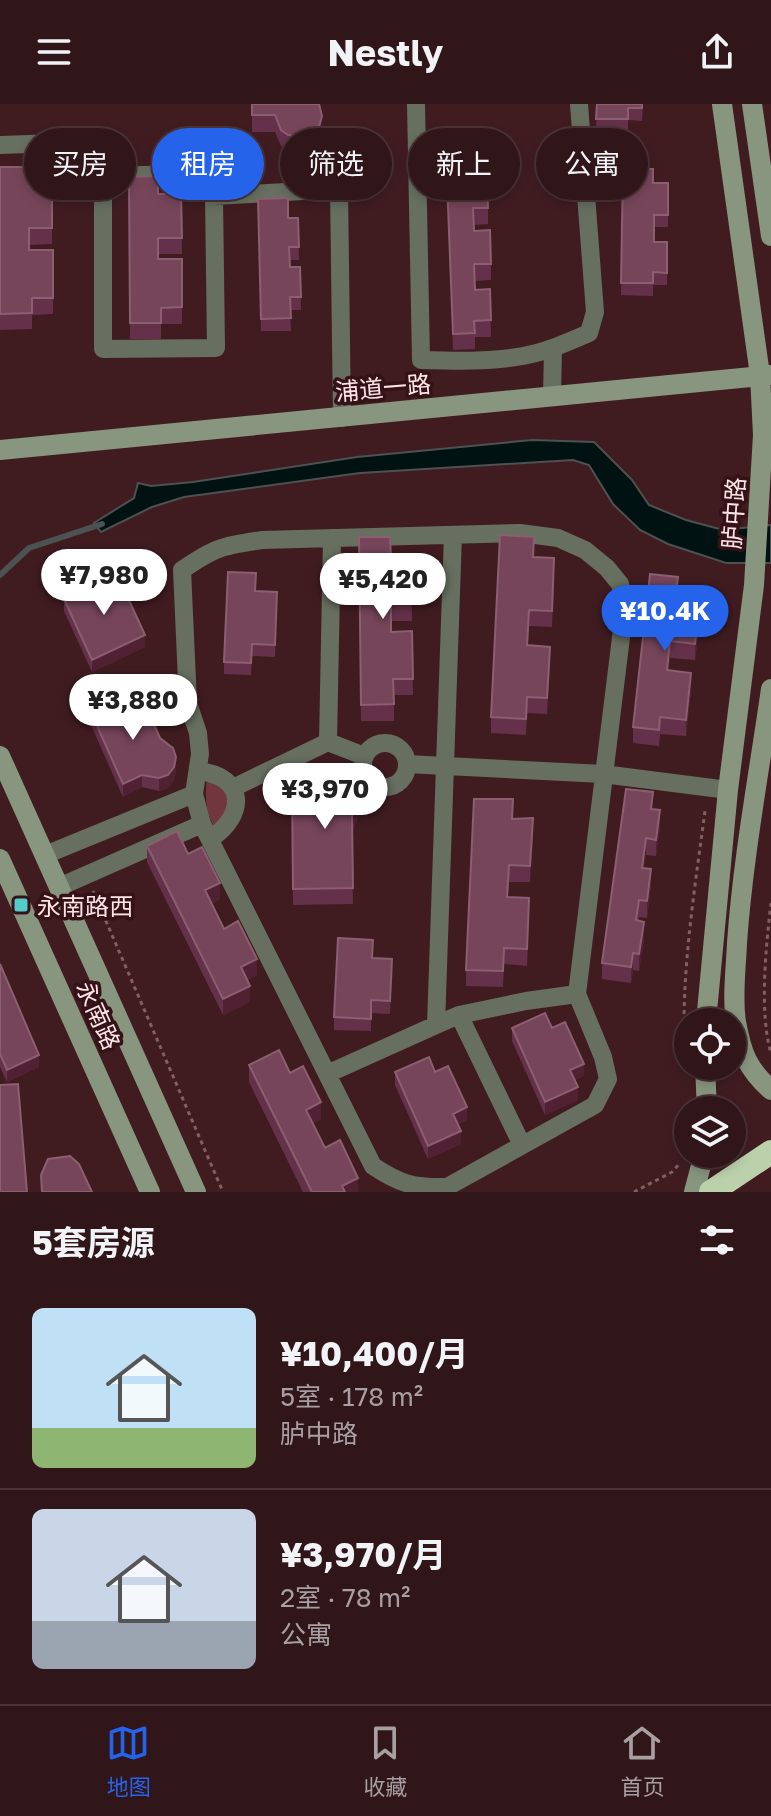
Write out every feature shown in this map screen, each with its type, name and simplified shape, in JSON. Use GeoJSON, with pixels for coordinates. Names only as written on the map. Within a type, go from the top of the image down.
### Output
{"type":"FeatureCollection","features":[{"type":"Feature","properties":{"kind":"highway"},"geometry":{"type":"LineString","coordinates":[[711,1192],[771,1152]]}},
{"type":"Feature","properties":{"kind":"street"},"geometry":{"type":"LineString","coordinates":[[416,104],[421,360],[461,361],[523,357],[589,333],[595,312],[579,104]]}},
{"type":"Feature","properties":{"kind":"street","name":"胪中路"},"geometry":{"type":"LineString","coordinates":[[707,1008],[728,790],[754,585],[766,375],[722,104]]}},
{"type":"Feature","properties":{"kind":"street"},"geometry":{"type":"LineString","coordinates":[[752,104],[771,236]]}},
{"type":"Feature","properties":{"kind":"street"},"geometry":{"type":"LineString","coordinates":[[0,145],[24,144]]}},
{"type":"Feature","properties":{"kind":"street"},"geometry":{"type":"LineString","coordinates":[[264,193],[339,189],[342,418]]}},
{"type":"Feature","properties":{"kind":"street"},"geometry":{"type":"LineString","coordinates":[[103,200],[103,349],[216,348],[214,200]]}},
{"type":"Feature","properties":{"kind":"street"},"geometry":{"type":"LineString","coordinates":[[552,396],[553,348]]}},
{"type":"Feature","properties":{"kind":"street","name":"浦道一路"},"geometry":{"type":"LineString","coordinates":[[0,450],[766,375]]}},
{"type":"Feature","properties":{"kind":"street"},"geometry":{"type":"LineString","coordinates":[[520,533],[558,538],[585,550],[607,568],[620,584],[625,605],[577,994],[603,1057],[608,1079],[595,1105],[447,1187],[421,1188],[396,1181],[373,1166],[206,831],[194,794],[200,754],[198,733],[188,703],[182,570],[208,551],[225,545],[262,540],[453,535],[520,533]]}},
{"type":"Feature","properties":{"kind":"street"},"geometry":{"type":"LineString","coordinates":[[436,1025],[453,535]]}},
{"type":"Feature","properties":{"kind":"street"},"geometry":{"type":"LineString","coordinates":[[328,742],[332,538]]}},
{"type":"Feature","properties":{"kind":"street"},"geometry":{"type":"LineString","coordinates":[[771,689],[739,912],[735,975],[736,1019],[744,1053],[753,1074],[771,1090]]}},
{"type":"Feature","properties":{"kind":"street"},"geometry":{"type":"LineString","coordinates":[[233,788],[328,742],[364,756]]}},
{"type":"Feature","properties":{"kind":"street"},"geometry":{"type":"LineString","coordinates":[[388,743],[401,750],[407,764],[398,783],[385,787],[377,786],[366,778],[363,771],[364,756],[373,745],[388,743]]}},
{"type":"Feature","properties":{"kind":"street"},"geometry":{"type":"LineString","coordinates":[[0,756],[196,1192]]}},
{"type":"Feature","properties":{"kind":"street"},"geometry":{"type":"LineString","coordinates":[[407,764],[603,774],[728,790]]}},
{"type":"Feature","properties":{"kind":"street"},"geometry":{"type":"LineString","coordinates":[[59,887],[206,831],[223,831],[234,813],[233,788],[219,775],[198,771]]}},
{"type":"Feature","properties":{"kind":"street"},"geometry":{"type":"LineString","coordinates":[[45,855],[194,794]]}},
{"type":"Feature","properties":{"kind":"street","name":"永南路"},"geometry":{"type":"LineString","coordinates":[[0,859],[150,1192]]}},
{"type":"Feature","properties":{"kind":"street"},"geometry":{"type":"LineString","coordinates":[[327,1074],[459,1015],[577,994]]}},
{"type":"Feature","properties":{"kind":"street"},"geometry":{"type":"LineString","coordinates":[[459,1015],[522,1145]]}},
{"type":"Feature","properties":{"kind":"street"},"geometry":{"type":"LineString","coordinates":[[694,1192],[695,1168]]}},
{"type":"Feature","properties":{"kind":"path"},"geometry":{"type":"LineString","coordinates":[[86,875],[223,1192]]}},
{"type":"Feature","properties":{"kind":"path"},"geometry":{"type":"LineString","coordinates":[[771,903],[766,951],[766,1015],[771,1053]]}},
{"type":"Feature","properties":{"kind":"path"},"geometry":{"type":"LineString","coordinates":[[634,1192],[677,1168]]}},
{"type":"Feature","properties":{"kind":"shaded area"},"geometry":{"type":"Polygon","coordinates":[[[532,440],[594,442],[632,480],[649,505],[686,520],[723,530],[771,525],[771,563],[726,563],[668,544],[640,530],[613,504],[589,465],[573,460],[360,473],[184,497],[152,507],[101,532],[94,523],[134,498],[138,483],[151,486],[193,482],[357,457],[532,440]]]}},
{"type":"Feature","properties":{"kind":"shaded area"},"geometry":{"type":"Polygon","coordinates":[[[207,777],[226,785],[229,809],[214,827],[206,803],[207,777]]]}},
{"type":"Feature","properties":{"kind":"building"},"geometry":{"type":"Polygon","coordinates":[[[252,104],[319,104],[322,116],[318,128],[280,128],[275,115],[252,115],[252,104]]]}},
{"type":"Feature","properties":{"kind":"building"},"geometry":{"type":"Polygon","coordinates":[[[597,104],[642,104],[642,108],[628,108],[628,119],[596,119],[597,104]]]}},
{"type":"Feature","properties":{"kind":"building"},"geometry":{"type":"Polygon","coordinates":[[[0,167],[24,167],[24,200],[52,200],[52,228],[29,228],[29,250],[53,250],[53,298],[32,298],[32,313],[0,314],[0,167]]]}},
{"type":"Feature","properties":{"kind":"building"},"geometry":{"type":"Polygon","coordinates":[[[648,169],[653,169],[653,183],[668,183],[668,215],[654,215],[654,242],[667,242],[667,273],[653,272],[653,283],[621,283],[622,200],[648,200],[648,169]]]}},
{"type":"Feature","properties":{"kind":"building"},"geometry":{"type":"Polygon","coordinates":[[[152,176],[152,200],[181,200],[182,238],[158,238],[158,259],[182,259],[182,307],[161,308],[161,323],[130,323],[129,200],[136,200],[136,177],[152,176]]]}},
{"type":"Feature","properties":{"kind":"building"},"geometry":{"type":"Polygon","coordinates":[[[258,200],[288,200],[288,218],[298,218],[299,247],[289,247],[290,267],[300,267],[301,297],[290,297],[291,318],[261,319],[258,200]]]}},
{"type":"Feature","properties":{"kind":"building"},"geometry":{"type":"Polygon","coordinates":[[[448,200],[488,200],[488,208],[473,208],[474,231],[490,230],[491,264],[474,264],[475,290],[490,289],[491,320],[474,321],[475,333],[453,334],[448,200]]]}},
{"type":"Feature","properties":{"kind":"building"},"geometry":{"type":"Polygon","coordinates":[[[500,535],[534,537],[533,557],[554,558],[552,611],[529,610],[527,645],[550,647],[547,698],[527,697],[526,719],[491,717],[500,535]]]}},
{"type":"Feature","properties":{"kind":"building"},"geometry":{"type":"Polygon","coordinates":[[[359,537],[390,537],[391,559],[411,559],[412,604],[391,604],[391,632],[412,631],[413,679],[393,679],[394,704],[361,705],[359,537]]]}},
{"type":"Feature","properties":{"kind":"building"},"geometry":{"type":"Polygon","coordinates":[[[228,572],[256,573],[255,591],[277,592],[275,645],[252,644],[251,663],[224,662],[228,572]]]}},
{"type":"Feature","properties":{"kind":"building"},"geometry":{"type":"Polygon","coordinates":[[[117,574],[145,635],[92,660],[64,599],[117,574]]]}},
{"type":"Feature","properties":{"kind":"building"},"geometry":{"type":"Polygon","coordinates":[[[650,574],[678,577],[676,592],[701,595],[695,644],[670,641],[667,670],[691,673],[686,720],[660,717],[659,730],[633,727],[650,574]]]}},
{"type":"Feature","properties":{"kind":"building"},"geometry":{"type":"Polygon","coordinates":[[[116,697],[125,715],[145,704],[160,738],[173,748],[176,757],[168,775],[159,778],[142,775],[123,784],[90,710],[116,697]]]}},
{"type":"Feature","properties":{"kind":"building"},"geometry":{"type":"Polygon","coordinates":[[[342,768],[353,771],[362,784],[352,816],[353,888],[293,889],[292,785],[314,785],[321,774],[342,768]]]}},
{"type":"Feature","properties":{"kind":"building"},"geometry":{"type":"Polygon","coordinates":[[[626,789],[653,792],[651,809],[660,810],[656,840],[646,838],[642,868],[651,869],[647,901],[639,900],[636,920],[644,922],[639,954],[633,953],[631,967],[602,963],[626,789]]]}},
{"type":"Feature","properties":{"kind":"building"},"geometry":{"type":"Polygon","coordinates":[[[474,799],[513,799],[512,819],[533,818],[530,866],[509,865],[507,897],[529,898],[527,949],[504,948],[503,971],[466,970],[474,799]]]}},
{"type":"Feature","properties":{"kind":"building"},"geometry":{"type":"Polygon","coordinates":[[[177,831],[188,854],[202,847],[220,883],[205,890],[224,929],[238,921],[257,959],[241,967],[250,986],[223,999],[147,846],[177,831]]]}},
{"type":"Feature","properties":{"kind":"building"},"geometry":{"type":"Polygon","coordinates":[[[338,938],[373,940],[372,958],[392,959],[390,1001],[371,1000],[371,1019],[334,1017],[338,938]]]}},
{"type":"Feature","properties":{"kind":"building"},"geometry":{"type":"Polygon","coordinates":[[[0,964],[39,1055],[7,1070],[0,1054],[0,964]]]}},
{"type":"Feature","properties":{"kind":"building"},"geometry":{"type":"Polygon","coordinates":[[[545,1013],[552,1028],[565,1022],[584,1064],[570,1070],[578,1087],[545,1102],[512,1028],[545,1013]]]}},
{"type":"Feature","properties":{"kind":"building"},"geometry":{"type":"Polygon","coordinates":[[[279,1050],[290,1073],[303,1066],[321,1102],[306,1110],[325,1148],[340,1140],[358,1178],[342,1186],[345,1192],[312,1192],[249,1065],[279,1050]]]}},
{"type":"Feature","properties":{"kind":"building"},"geometry":{"type":"Polygon","coordinates":[[[429,1057],[435,1072],[448,1066],[467,1107],[453,1114],[461,1131],[428,1146],[395,1072],[429,1057]]]}},
{"type":"Feature","properties":{"kind":"building"},"geometry":{"type":"Polygon","coordinates":[[[18,1084],[27,1192],[0,1192],[0,1085],[18,1084]]]}},
{"type":"Feature","properties":{"kind":"building"},"geometry":{"type":"Polygon","coordinates":[[[70,1156],[79,1164],[92,1192],[42,1192],[41,1175],[48,1159],[70,1156]]]}},
{"type":"Feature","properties":{"kind":"waterway"},"geometry":{"type":"LineString","coordinates":[[0,575],[29,548],[102,524]]}},
{"type":"Feature","properties":{"kind":"place","name":"永南路西"},"geometry":{"type":"Point","coordinates":[21,905]}}]}
